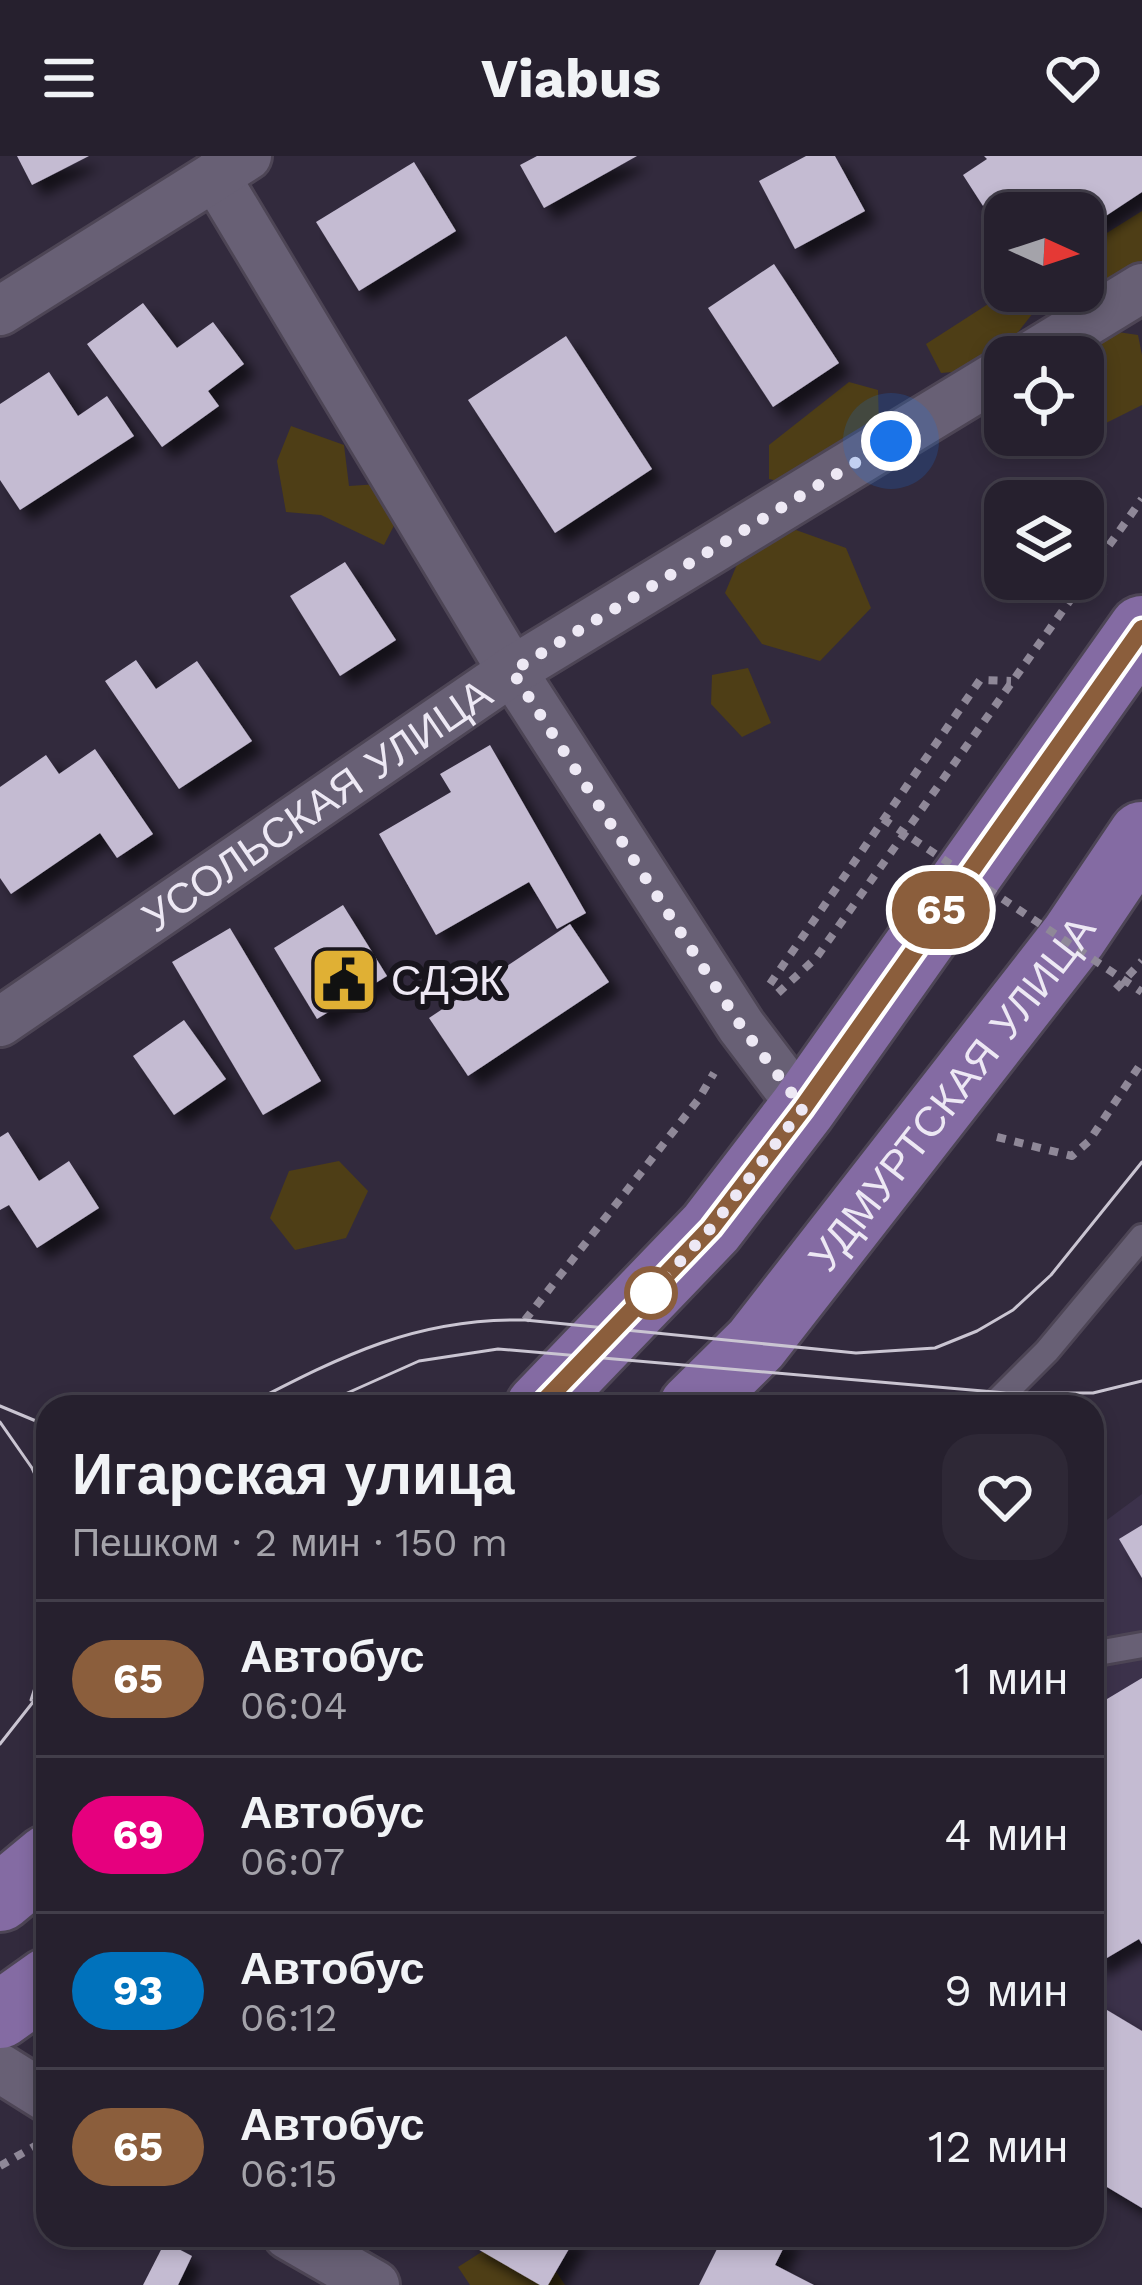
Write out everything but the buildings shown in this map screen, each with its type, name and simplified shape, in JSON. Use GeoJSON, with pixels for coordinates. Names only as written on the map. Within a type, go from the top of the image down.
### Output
{"type":"FeatureCollection","features":[{"type":"Feature","properties":{"kind":"main road"},"geometry":{"type":"LineString","coordinates":[[551,1395],[711,1228],[803,1108],[1142,629]]}},
{"type":"Feature","properties":{"kind":"main road","name":"УДМУРТСКАЯ УЛИЦА"},"geometry":{"type":"LineString","coordinates":[[704,1395],[756,1344],[1074,936],[1142,835]]}},
{"type":"Feature","properties":{"kind":"main road"},"geometry":{"type":"LineString","coordinates":[[0,1898],[36,1868]]}},
{"type":"Feature","properties":{"kind":"main road"},"geometry":{"type":"LineString","coordinates":[[0,2014],[36,1989]]}},
{"type":"Feature","properties":{"kind":"street"},"geometry":{"type":"LineString","coordinates":[[0,311],[231,166],[512,671],[741,1026],[803,1108]]}},
{"type":"Feature","properties":{"kind":"street"},"geometry":{"type":"LineString","coordinates":[[1063,336],[1142,288]]}},
{"type":"Feature","properties":{"kind":"street","name":"УСОЛЬСКАЯ УЛИЦА"},"geometry":{"type":"LineString","coordinates":[[0,1022],[512,671],[984,384]]}},
{"type":"Feature","properties":{"kind":"street"},"geometry":{"type":"LineString","coordinates":[[0,2068],[36,2090]]}},
{"type":"Feature","properties":{"kind":"street"},"geometry":{"type":"LineString","coordinates":[[309,2247],[375,2285]]}},
{"type":"Feature","properties":{"kind":"lane"},"geometry":{"type":"LineString","coordinates":[[1003,1395],[1047,1351],[1142,1237]]}},
{"type":"Feature","properties":{"kind":"lane"},"geometry":{"type":"LineString","coordinates":[[1104,1652],[1142,1646]]}},
{"type":"Feature","properties":{"kind":"path"},"geometry":{"type":"LineString","coordinates":[[741,1026],[816,958],[1142,499]]}},
{"type":"Feature","properties":{"kind":"path"},"geometry":{"type":"LineString","coordinates":[[525,1320],[698,1100],[741,1026],[980,680],[1012,681]]}},
{"type":"Feature","properties":{"kind":"path"},"geometry":{"type":"LineString","coordinates":[[883,819],[1142,992]]}},
{"type":"Feature","properties":{"kind":"path"},"geometry":{"type":"LineString","coordinates":[[997,1137],[1072,1156],[1089,1142],[1142,1062]]}},
{"type":"Feature","properties":{"kind":"path"},"geometry":{"type":"LineString","coordinates":[[0,2166],[36,2145]]}},
{"type":"Feature","properties":{"kind":"shaded area"},"geometry":{"type":"Polygon","coordinates":[[[1142,211],[1142,275],[1132,282],[1104,284],[1104,235],[1142,211]]]}},
{"type":"Feature","properties":{"kind":"shaded area"},"geometry":{"type":"Polygon","coordinates":[[[984,307],[984,312],[1033,313],[1015,336],[984,336],[984,369],[941,373],[926,344],[984,307]]]}},
{"type":"Feature","properties":{"kind":"shaded area"},"geometry":{"type":"Polygon","coordinates":[[[1104,330],[1138,335],[1142,355],[1142,405],[1104,424],[1104,336],[1104,330]]]}},
{"type":"Feature","properties":{"kind":"shaded area"},"geometry":{"type":"Polygon","coordinates":[[[849,382],[878,390],[879,426],[797,485],[769,479],[769,445],[849,382]]]}},
{"type":"Feature","properties":{"kind":"shaded area"},"geometry":{"type":"Polygon","coordinates":[[[291,426],[344,445],[349,486],[379,484],[402,510],[384,545],[321,515],[286,512],[277,461],[291,426]]]}},
{"type":"Feature","properties":{"kind":"shaded area"},"geometry":{"type":"Polygon","coordinates":[[[796,530],[846,548],[871,608],[820,661],[762,644],[725,593],[741,555],[796,530]]]}},
{"type":"Feature","properties":{"kind":"shaded area"},"geometry":{"type":"Polygon","coordinates":[[[748,668],[771,723],[742,737],[711,704],[712,675],[748,668]]]}},
{"type":"Feature","properties":{"kind":"shaded area"},"geometry":{"type":"Polygon","coordinates":[[[339,1161],[368,1191],[346,1238],[295,1250],[270,1218],[289,1171],[339,1161]]]}},
{"type":"Feature","properties":{"kind":"shaded area"},"geometry":{"type":"Polygon","coordinates":[[[1142,1494],[1142,2208],[1104,2185],[1104,1522],[1142,1494]]]}},
{"type":"Feature","properties":{"kind":"shaded area"},"geometry":{"type":"Polygon","coordinates":[[[489,2247],[544,2253],[565,2285],[470,2285],[458,2267],[489,2247]]]}},
{"type":"Feature","properties":{"kind":"tram line"},"geometry":{"type":"LineString","coordinates":[[267,1395],[378,1344],[412,1333],[485,1321],[525,1320],[856,1353],[935,1348],[1013,1310],[1051,1275],[1142,1162]]}},
{"type":"Feature","properties":{"kind":"tram line"},"geometry":{"type":"LineString","coordinates":[[343,1395],[419,1361],[498,1349],[1006,1393],[1093,1393],[1142,1381]]}},
{"type":"Feature","properties":{"kind":"tram line"},"geometry":{"type":"LineString","coordinates":[[0,1406],[36,1421]]}},
{"type":"Feature","properties":{"kind":"tram line"},"geometry":{"type":"LineString","coordinates":[[0,1422],[36,1476]]}},
{"type":"Feature","properties":{"kind":"tram line"},"geometry":{"type":"LineString","coordinates":[[31,1700],[36,1685]]}},
{"type":"Feature","properties":{"kind":"tram line"},"geometry":{"type":"LineString","coordinates":[[0,1744],[36,1698]]}},
{"type":"Feature","properties":{"kind":"bus line","name":"65"},"geometry":{"type":"LineString","coordinates":[[551,1395],[711,1228],[803,1108],[1142,629]]}},
{"type":"Feature","properties":{"kind":"place","name":"СДЭК"},"geometry":{"type":"Point","coordinates":[344,980]}},
{"type":"Feature","properties":{"kind":"route"},"geometry":{"type":"LineString","coordinates":[[651,1293],[711,1228],[803,1108],[741,1026],[512,671],[891,441]]}}]}
